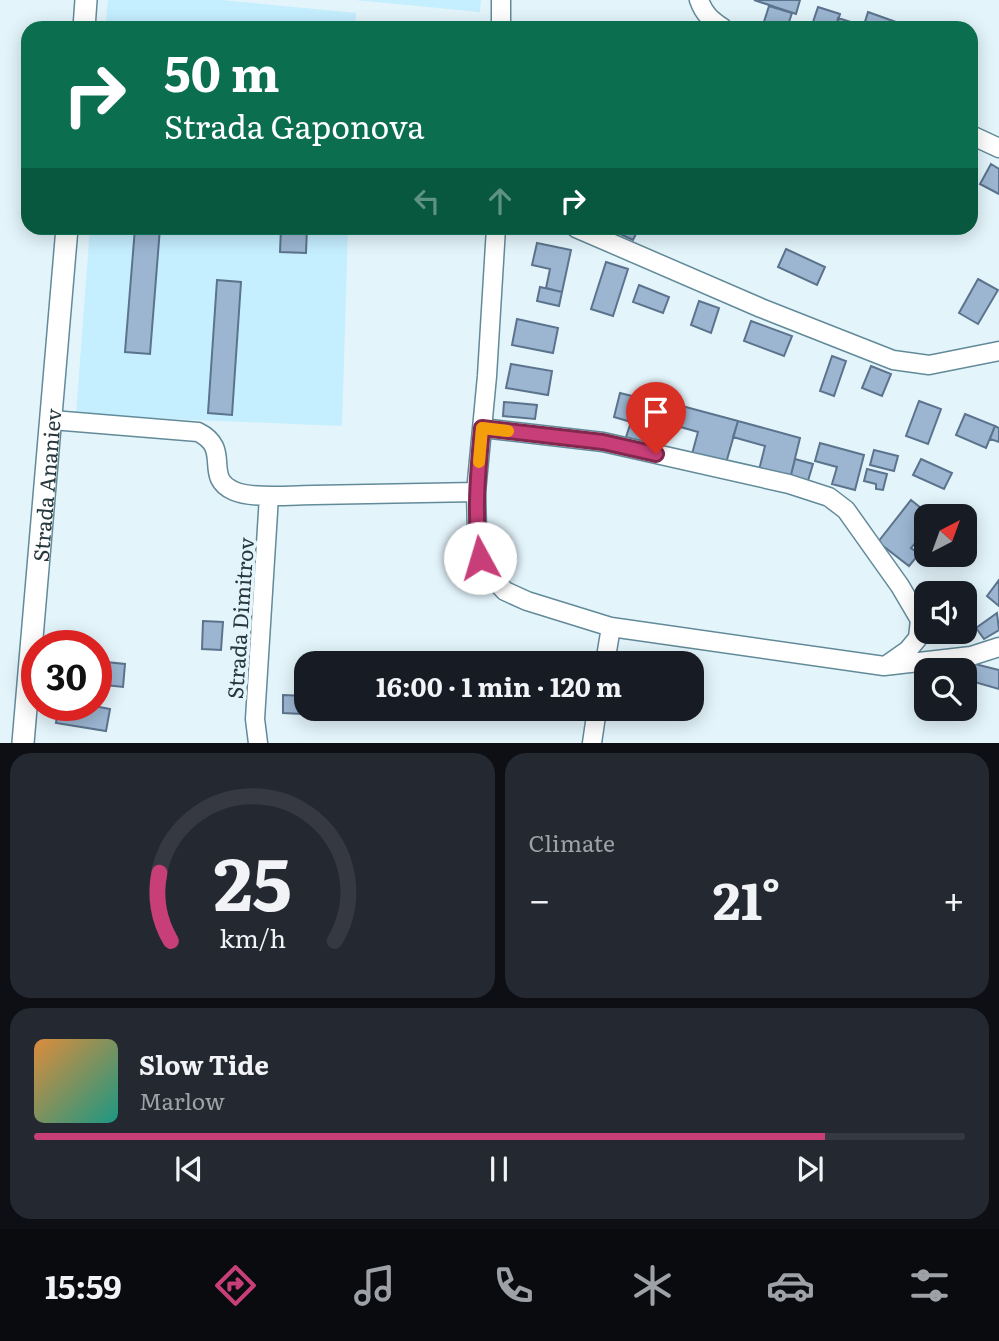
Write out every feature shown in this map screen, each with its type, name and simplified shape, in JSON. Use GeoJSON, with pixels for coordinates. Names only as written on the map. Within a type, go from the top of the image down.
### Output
{"type":"FeatureCollection","features":[{"type":"Feature","properties":{"kind":"street"},"geometry":{"type":"LineString","coordinates":[[84,21],[86,0]]}},
{"type":"Feature","properties":{"kind":"street"},"geometry":{"type":"LineString","coordinates":[[500,0],[501,21]]}},
{"type":"Feature","properties":{"kind":"street"},"geometry":{"type":"LineString","coordinates":[[699,0],[711,21]]}},
{"type":"Feature","properties":{"kind":"street"},"geometry":{"type":"LineString","coordinates":[[978,138],[999,148]]}},
{"type":"Feature","properties":{"kind":"street","name":"Strada Ananiev"},"geometry":{"type":"LineString","coordinates":[[23,743],[66,235]]}},
{"type":"Feature","properties":{"kind":"street"},"geometry":{"type":"LineString","coordinates":[[496,235],[487,376],[476,492],[477,532],[480,558],[488,573],[505,591],[527,601],[611,627],[884,666],[971,656],[999,647]]}},
{"type":"Feature","properties":{"kind":"street"},"geometry":{"type":"LineString","coordinates":[[592,235],[761,308],[893,360],[929,365],[999,352]]}},
{"type":"Feature","properties":{"kind":"street"},"geometry":{"type":"LineString","coordinates":[[52,420],[198,432],[209,438],[217,449],[216,464],[223,484],[234,492],[269,496],[476,492]]}},
{"type":"Feature","properties":{"kind":"street"},"geometry":{"type":"LineString","coordinates":[[482,428],[603,442],[789,484],[816,491],[829,498],[846,510],[900,586],[920,620],[918,638],[908,650],[884,666]]}},
{"type":"Feature","properties":{"kind":"street","name":"Strada Dimitrov"},"geometry":{"type":"LineString","coordinates":[[258,743],[255,719],[269,496]]}},
{"type":"Feature","properties":{"kind":"street"},"geometry":{"type":"LineString","coordinates":[[607,651],[611,627]]}},
{"type":"Feature","properties":{"kind":"street"},"geometry":{"type":"LineString","coordinates":[[592,743],[595,721]]}},
{"type":"Feature","properties":{"kind":"shaded area"},"geometry":{"type":"Polygon","coordinates":[[[108,0],[221,0],[356,13],[355,21],[106,21],[108,0]]]}},
{"type":"Feature","properties":{"kind":"shaded area"},"geometry":{"type":"Polygon","coordinates":[[[355,0],[481,0],[480,12],[355,0]]]}},
{"type":"Feature","properties":{"kind":"shaded area"},"geometry":{"type":"Polygon","coordinates":[[[89,235],[348,235],[342,426],[76,415],[89,235]]]}},
{"type":"Feature","properties":{"kind":"building"},"geometry":{"type":"Polygon","coordinates":[[[754,0],[800,0],[796,14],[754,0]]]}},
{"type":"Feature","properties":{"kind":"building"},"geometry":{"type":"Polygon","coordinates":[[[769,6],[792,13],[789,21],[764,21],[769,6]]]}},
{"type":"Feature","properties":{"kind":"building"},"geometry":{"type":"Polygon","coordinates":[[[818,7],[840,14],[838,21],[813,21],[818,7]]]}},
{"type":"Feature","properties":{"kind":"building"},"geometry":{"type":"Polygon","coordinates":[[[868,12],[893,21],[865,21],[868,12]]]}},
{"type":"Feature","properties":{"kind":"building"},"geometry":{"type":"Polygon","coordinates":[[[991,164],[999,169],[999,194],[980,184],[991,164]]]}},
{"type":"Feature","properties":{"kind":"building"},"geometry":{"type":"Polygon","coordinates":[[[134,235],[159,235],[150,354],[125,352],[134,235]]]}},
{"type":"Feature","properties":{"kind":"building"},"geometry":{"type":"Polygon","coordinates":[[[281,235],[307,235],[306,253],[280,252],[281,235]]]}},
{"type":"Feature","properties":{"kind":"building"},"geometry":{"type":"Polygon","coordinates":[[[622,235],[636,235],[633,240],[622,235]]]}},
{"type":"Feature","properties":{"kind":"building"},"geometry":{"type":"Polygon","coordinates":[[[537,243],[571,250],[562,292],[546,288],[550,269],[532,265],[537,243]]]}},
{"type":"Feature","properties":{"kind":"building"},"geometry":{"type":"Polygon","coordinates":[[[786,249],[825,267],[817,285],[778,267],[786,249]]]}},
{"type":"Feature","properties":{"kind":"building"},"geometry":{"type":"Polygon","coordinates":[[[606,262],[628,269],[613,316],[591,309],[606,262]]]}},
{"type":"Feature","properties":{"kind":"building"},"geometry":{"type":"Polygon","coordinates":[[[978,279],[998,290],[978,324],[959,313],[978,279]]]}},
{"type":"Feature","properties":{"kind":"building"},"geometry":{"type":"Polygon","coordinates":[[[217,280],[241,282],[232,415],[208,413],[217,280]]]}},
{"type":"Feature","properties":{"kind":"building"},"geometry":{"type":"Polygon","coordinates":[[[639,285],[669,297],[663,313],[633,302],[639,285]]]}},
{"type":"Feature","properties":{"kind":"building"},"geometry":{"type":"Polygon","coordinates":[[[540,287],[562,292],[559,306],[537,301],[540,287]]]}},
{"type":"Feature","properties":{"kind":"building"},"geometry":{"type":"Polygon","coordinates":[[[699,301],[719,308],[711,333],[691,325],[699,301]]]}},
{"type":"Feature","properties":{"kind":"building"},"geometry":{"type":"Polygon","coordinates":[[[517,319],[558,328],[553,353],[512,345],[517,319]]]}},
{"type":"Feature","properties":{"kind":"building"},"geometry":{"type":"Polygon","coordinates":[[[751,321],[792,336],[784,356],[744,341],[751,321]]]}},
{"type":"Feature","properties":{"kind":"building"},"geometry":{"type":"Polygon","coordinates":[[[832,356],[846,361],[834,396],[820,391],[832,356]]]}},
{"type":"Feature","properties":{"kind":"building"},"geometry":{"type":"Polygon","coordinates":[[[511,364],[552,371],[548,395],[506,388],[511,364]]]}},
{"type":"Feature","properties":{"kind":"building"},"geometry":{"type":"Polygon","coordinates":[[[871,366],[891,374],[882,396],[862,388],[871,366]]]}},
{"type":"Feature","properties":{"kind":"building"},"geometry":{"type":"Polygon","coordinates":[[[620,393],[644,399],[642,406],[662,411],[652,444],[626,437],[631,422],[614,417],[620,393]]]}},
{"type":"Feature","properties":{"kind":"building"},"geometry":{"type":"Polygon","coordinates":[[[664,401],[682,406],[677,426],[659,421],[664,401]]]}},
{"type":"Feature","properties":{"kind":"building"},"geometry":{"type":"Polygon","coordinates":[[[919,401],[941,409],[928,444],[906,436],[919,401]]]}},
{"type":"Feature","properties":{"kind":"building"},"geometry":{"type":"Polygon","coordinates":[[[504,402],[537,405],[535,419],[503,416],[504,402]]]}},
{"type":"Feature","properties":{"kind":"building"},"geometry":{"type":"Polygon","coordinates":[[[682,406],[738,421],[726,463],[692,454],[698,432],[677,426],[682,406]]]}},
{"type":"Feature","properties":{"kind":"building"},"geometry":{"type":"Polygon","coordinates":[[[965,414],[995,426],[986,448],[956,435],[965,414]]]}},
{"type":"Feature","properties":{"kind":"building"},"geometry":{"type":"Polygon","coordinates":[[[738,421],[800,438],[790,479],[759,470],[765,446],[733,437],[738,421]]]}},
{"type":"Feature","properties":{"kind":"building"},"geometry":{"type":"Polygon","coordinates":[[[995,426],[999,428],[999,442],[990,439],[995,426]]]}},
{"type":"Feature","properties":{"kind":"building"},"geometry":{"type":"Polygon","coordinates":[[[820,443],[864,455],[855,490],[832,484],[837,467],[815,461],[820,443]]]}},
{"type":"Feature","properties":{"kind":"building"},"geometry":{"type":"Polygon","coordinates":[[[874,450],[898,456],[894,471],[870,465],[874,450]]]}},
{"type":"Feature","properties":{"kind":"building"},"geometry":{"type":"Polygon","coordinates":[[[795,459],[813,464],[807,484],[790,479],[795,459]]]}},
{"type":"Feature","properties":{"kind":"building"},"geometry":{"type":"Polygon","coordinates":[[[921,459],[952,473],[944,489],[913,475],[921,459]]]}},
{"type":"Feature","properties":{"kind":"building"},"geometry":{"type":"Polygon","coordinates":[[[867,469],[887,474],[883,490],[876,489],[876,484],[864,481],[867,469]]]}},
{"type":"Feature","properties":{"kind":"building"},"geometry":{"type":"Polygon","coordinates":[[[911,500],[916,504],[914,544],[911,548],[914,550],[914,560],[909,566],[878,542],[911,500]]]}},
{"type":"Feature","properties":{"kind":"building"},"geometry":{"type":"Polygon","coordinates":[[[999,580],[999,606],[987,596],[999,580]]]}},
{"type":"Feature","properties":{"kind":"building"},"geometry":{"type":"Polygon","coordinates":[[[997,613],[999,630],[984,639],[977,627],[997,613]]]}},
{"type":"Feature","properties":{"kind":"building"},"geometry":{"type":"Polygon","coordinates":[[[203,621],[223,622],[221,650],[202,649],[203,621]]]}},
{"type":"Feature","properties":{"kind":"building"},"geometry":{"type":"Polygon","coordinates":[[[112,663],[125,664],[123,687],[112,686],[112,663]]]}},
{"type":"Feature","properties":{"kind":"building"},"geometry":{"type":"Polygon","coordinates":[[[977,664],[999,670],[999,689],[977,683],[977,664]]]}},
{"type":"Feature","properties":{"kind":"building"},"geometry":{"type":"Polygon","coordinates":[[[283,695],[294,695],[294,714],[283,713],[283,695]]]}},
{"type":"Feature","properties":{"kind":"building"},"geometry":{"type":"Polygon","coordinates":[[[56,721],[108,721],[106,731],[56,721]]]}},
{"type":"Feature","properties":{"kind":"slow traffic"},"geometry":{"type":"LineString","coordinates":[[479,462],[482,428],[508,431]]}},
{"type":"Feature","properties":{"kind":"route"},"geometry":{"type":"LineString","coordinates":[[480,558],[476,492],[482,428],[603,442],[656,454]]}}]}
